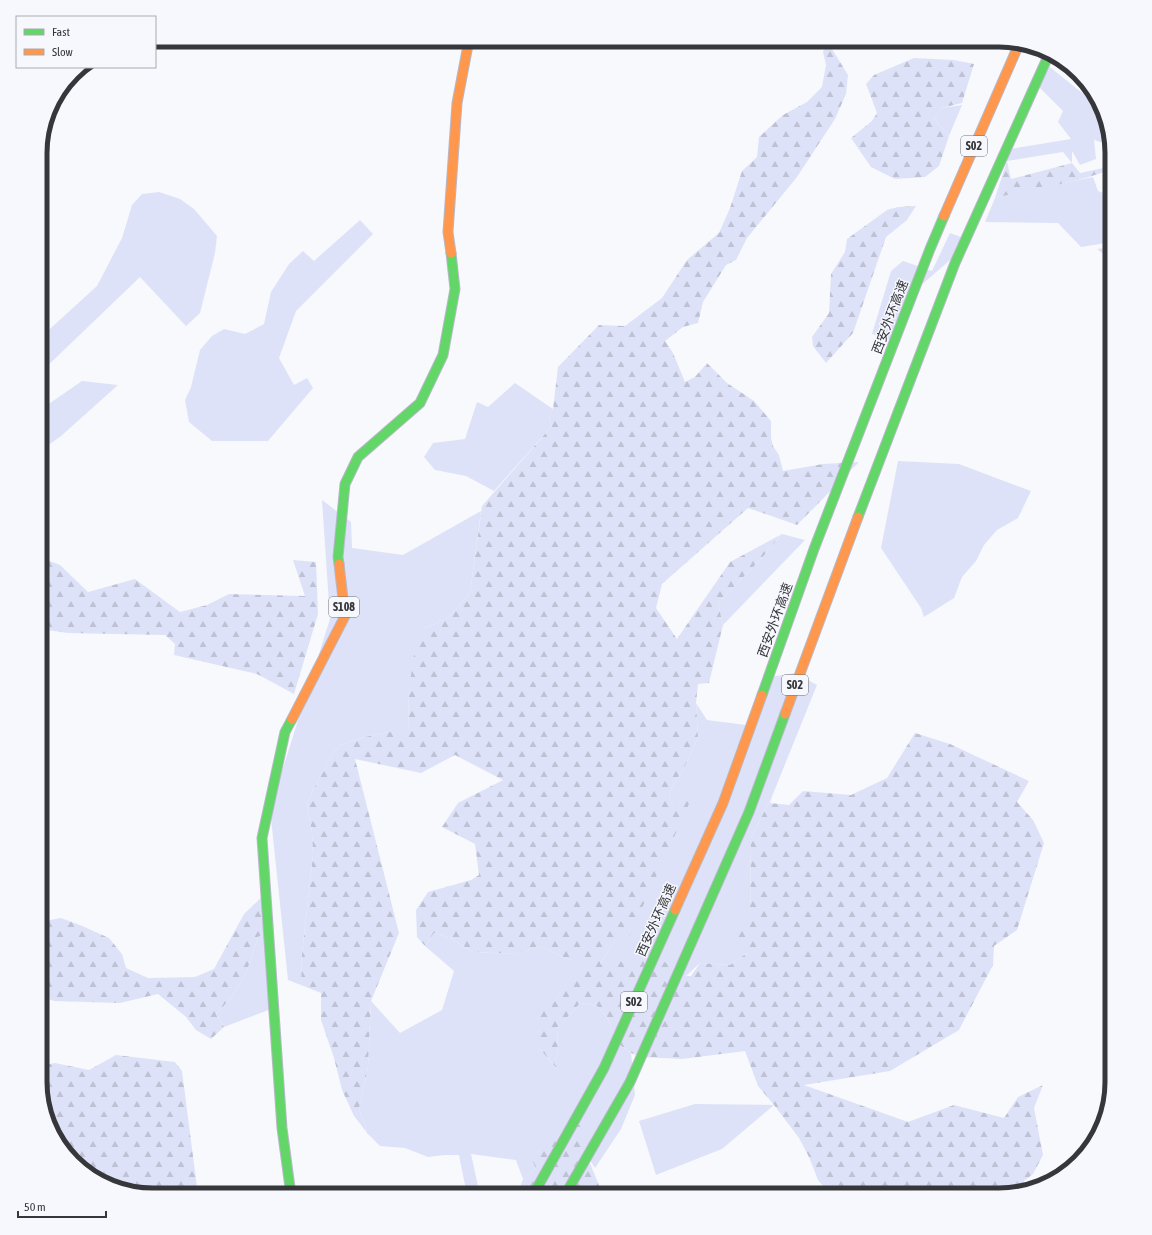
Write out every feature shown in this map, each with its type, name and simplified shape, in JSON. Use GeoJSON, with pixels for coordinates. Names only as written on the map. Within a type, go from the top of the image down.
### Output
{"type":"FeatureCollection","features":[{"type":"Feature","properties":{"kind":"main road","name":"S108"},"geometry":{"type":"LineString","coordinates":[[290,1188],[282,1128],[262,838],[285,732],[345,616],[338,557],[345,484],[358,458],[420,403],[443,355],[455,288],[448,232],[457,103],[468,47]]}},
{"type":"Feature","properties":{"kind":"main road","name":"西安外环高速"},"geometry":{"type":"LineString","coordinates":[[537,1188],[604,1068],[723,802],[814,549],[898,331],[930,249],[1017,49]]}},
{"type":"Feature","properties":{"kind":"main road","name":"S02"},"geometry":{"type":"LineString","coordinates":[[569,1188],[630,1082],[749,812],[842,559],[955,263],[1047,59]]}},
{"type":"Feature","properties":{"kind":"green space"},"geometry":{"type":"Polygon","coordinates":[[[825,47],[831,47],[848,75],[846,94],[835,119],[797,177],[747,238],[736,260],[726,265],[703,302],[698,323],[683,327],[665,341],[673,353],[685,382],[695,377],[707,363],[727,383],[754,401],[771,421],[771,438],[773,446],[779,455],[783,471],[823,464],[859,462],[797,525],[748,508],[662,584],[656,608],[677,639],[730,562],[782,534],[760,560],[718,603],[723,625],[709,683],[698,684],[696,703],[698,737],[686,764],[669,793],[674,812],[693,795],[628,939],[614,942],[600,964],[633,958],[660,959],[686,976],[691,976],[700,963],[730,965],[747,953],[736,932],[750,918],[751,838],[773,794],[770,803],[789,805],[803,791],[851,795],[887,778],[915,733],[950,744],[1029,781],[1017,802],[1033,820],[1044,843],[1017,930],[994,946],[993,965],[959,1030],[890,1071],[804,1085],[908,1122],[954,1105],[1004,1118],[1018,1097],[1043,1085],[1034,1108],[1043,1155],[1033,1174],[1024,1181],[1023,1185],[1013,1187],[825,1188],[818,1180],[809,1157],[799,1138],[758,1086],[745,1051],[682,1059],[641,1057],[631,1053],[620,1045],[607,1017],[597,1006],[580,1003],[557,1029],[558,1054],[554,1063],[559,1071],[539,1048],[538,1028],[542,1000],[555,1000],[583,963],[564,958],[540,946],[516,954],[473,952],[452,939],[434,933],[425,946],[417,937],[416,910],[428,892],[471,880],[479,875],[475,844],[442,827],[458,803],[503,780],[455,755],[421,773],[355,759],[399,933],[371,1001],[368,1067],[359,1109],[368,1134],[354,1116],[342,1090],[334,1058],[321,1020],[321,993],[301,985],[302,954],[313,855],[312,832],[307,805],[312,792],[331,756],[340,745],[387,732],[408,732],[409,689],[415,648],[426,628],[449,617],[470,593],[482,506],[552,426],[549,418],[553,409],[558,367],[599,325],[625,326],[662,298],[687,260],[719,233],[730,208],[742,171],[757,157],[759,137],[783,115],[807,102],[822,87],[826,65],[823,52],[825,47]]]}},
{"type":"Feature","properties":{"kind":"green space"},"geometry":{"type":"Polygon","coordinates":[[[914,58],[954,60],[974,64],[962,103],[941,108],[934,119],[949,136],[939,166],[925,177],[895,179],[871,167],[851,138],[872,121],[877,113],[866,84],[874,75],[914,58]]]}},
{"type":"Feature","properties":{"kind":"green space"},"geometry":{"type":"Polygon","coordinates":[[[1046,64],[1091,100],[1097,112],[1104,139],[1103,143],[1094,140],[1096,159],[1080,165],[1072,151],[1072,163],[1063,152],[1007,161],[1010,149],[1071,139],[1058,122],[1063,111],[1036,84],[1046,64]]]}},
{"type":"Feature","properties":{"kind":"green space"},"geometry":{"type":"Polygon","coordinates":[[[962,105],[949,136],[934,119],[941,108],[962,105]]]}},
{"type":"Feature","properties":{"kind":"green space"},"geometry":{"type":"Polygon","coordinates":[[[1007,161],[1011,179],[1072,163],[1080,173],[1105,168],[1105,172],[1084,178],[995,198],[1007,161]]]}},
{"type":"Feature","properties":{"kind":"green space"},"geometry":{"type":"Polygon","coordinates":[[[1093,177],[1098,191],[1105,194],[1105,243],[1081,247],[1058,223],[985,222],[995,198],[1093,177]]]}},
{"type":"Feature","properties":{"kind":"green space"},"geometry":{"type":"Polygon","coordinates":[[[159,192],[180,199],[194,209],[217,236],[215,253],[200,313],[186,326],[140,277],[47,366],[47,332],[97,286],[122,238],[132,205],[142,194],[159,192]]]}},
{"type":"Feature","properties":{"kind":"green space"},"geometry":{"type":"Polygon","coordinates":[[[916,206],[907,220],[886,237],[853,333],[826,363],[813,346],[812,337],[829,313],[831,274],[845,252],[847,239],[887,210],[898,207],[916,206]]]}},
{"type":"Feature","properties":{"kind":"green space"},"geometry":{"type":"Polygon","coordinates":[[[360,220],[373,234],[296,311],[279,358],[294,385],[307,378],[313,388],[268,441],[212,441],[189,422],[185,400],[191,387],[200,350],[212,336],[224,329],[245,334],[264,324],[271,292],[289,264],[303,251],[314,261],[360,220]]]}},
{"type":"Feature","properties":{"kind":"green space"},"geometry":{"type":"Polygon","coordinates":[[[950,233],[972,241],[912,293],[895,341],[872,334],[891,271],[903,261],[932,271],[950,233]]]}},
{"type":"Feature","properties":{"kind":"green space"},"geometry":{"type":"Polygon","coordinates":[[[1105,248],[1105,255],[1097,249],[1105,248]]]}},
{"type":"Feature","properties":{"kind":"green space"},"geometry":{"type":"Polygon","coordinates":[[[82,381],[118,385],[61,436],[47,446],[47,405],[82,381]]]}},
{"type":"Feature","properties":{"kind":"green space"},"geometry":{"type":"Polygon","coordinates":[[[515,383],[553,409],[549,418],[552,426],[494,491],[466,476],[435,470],[424,457],[433,443],[465,439],[477,402],[488,407],[515,383]]]}},
{"type":"Feature","properties":{"kind":"green space"},"geometry":{"type":"Polygon","coordinates":[[[898,461],[959,464],[1031,491],[1018,518],[997,530],[984,545],[976,561],[962,577],[954,598],[924,617],[921,608],[881,548],[898,461]]]}},
{"type":"Feature","properties":{"kind":"green space"},"geometry":{"type":"Polygon","coordinates":[[[322,500],[351,522],[352,548],[403,555],[481,511],[470,593],[449,617],[426,628],[409,689],[408,732],[387,732],[340,745],[331,756],[312,792],[307,805],[312,832],[313,855],[302,954],[301,985],[288,980],[270,809],[330,619],[322,500]]]}},
{"type":"Feature","properties":{"kind":"green space"},"geometry":{"type":"Polygon","coordinates":[[[782,534],[805,540],[723,625],[718,603],[760,560],[782,534]]]}},
{"type":"Feature","properties":{"kind":"green space"},"geometry":{"type":"Polygon","coordinates":[[[47,560],[60,565],[88,592],[135,579],[180,612],[207,605],[229,594],[305,596],[293,560],[316,562],[318,614],[294,694],[257,674],[174,655],[175,644],[165,635],[68,633],[47,630],[47,560]]]}},
{"type":"Feature","properties":{"kind":"green space"},"geometry":{"type":"Polygon","coordinates":[[[795,673],[817,685],[773,794],[751,838],[750,918],[747,953],[730,965],[700,963],[686,976],[600,964],[614,942],[692,796],[674,813],[669,793],[686,764],[698,737],[696,703],[707,720],[746,725],[763,678],[795,673]]]}},
{"type":"Feature","properties":{"kind":"green space"},"geometry":{"type":"Polygon","coordinates":[[[267,892],[271,929],[258,937],[246,973],[230,999],[216,1014],[224,1027],[211,1039],[196,1030],[186,1017],[158,994],[120,1003],[54,1001],[47,998],[47,921],[61,918],[109,938],[122,954],[126,968],[148,978],[195,977],[214,969],[244,914],[267,892]]]}},
{"type":"Feature","properties":{"kind":"green space"},"geometry":{"type":"Polygon","coordinates":[[[271,929],[279,1006],[224,1027],[216,1014],[230,999],[246,973],[258,937],[271,929]]]}},
{"type":"Feature","properties":{"kind":"green space"},"geometry":{"type":"Polygon","coordinates":[[[434,933],[452,939],[473,952],[516,954],[540,946],[564,958],[584,963],[555,1000],[539,1048],[557,1069],[554,1063],[558,1054],[557,1029],[580,1003],[597,1006],[607,1017],[620,1045],[631,1053],[635,1095],[621,1129],[595,1168],[587,1156],[536,1168],[523,1179],[516,1160],[471,1154],[478,1188],[466,1188],[459,1155],[428,1157],[405,1148],[380,1146],[368,1134],[359,1109],[368,1067],[371,1001],[400,1033],[442,1010],[454,971],[425,946],[434,933]]]}},
{"type":"Feature","properties":{"kind":"green space"},"geometry":{"type":"Polygon","coordinates":[[[116,1055],[175,1062],[182,1071],[197,1188],[153,1188],[125,1184],[100,1174],[78,1157],[61,1135],[53,1116],[48,1096],[47,1065],[55,1063],[89,1070],[116,1055]]]}},
{"type":"Feature","properties":{"kind":"green space"},"geometry":{"type":"Polygon","coordinates":[[[695,1104],[774,1105],[722,1149],[656,1175],[639,1121],[695,1104]]]}},
{"type":"Feature","properties":{"kind":"green space"},"geometry":{"type":"Polygon","coordinates":[[[579,1114],[583,1124],[587,1156],[600,1188],[520,1188],[523,1179],[536,1168],[530,1156],[579,1114]]]}},
{"type":"Feature","properties":{"kind":"traffic: fast"},"geometry":{"type":"LineString","coordinates":[[858,517],[955,263],[1047,59]]}},
{"type":"Feature","properties":{"kind":"traffic: fast"},"geometry":{"type":"LineString","coordinates":[[762,695],[814,549],[944,216]]}},
{"type":"Feature","properties":{"kind":"traffic: fast"},"geometry":{"type":"LineString","coordinates":[[339,564],[338,557],[345,484],[358,457],[420,403],[443,355],[455,289],[451,253]]}},
{"type":"Feature","properties":{"kind":"traffic: fast"},"geometry":{"type":"LineString","coordinates":[[569,1188],[630,1082],[749,812],[785,714]]}},
{"type":"Feature","properties":{"kind":"traffic: fast"},"geometry":{"type":"LineString","coordinates":[[290,1188],[282,1128],[262,838],[285,732],[292,719]]}},
{"type":"Feature","properties":{"kind":"traffic: fast"},"geometry":{"type":"LineString","coordinates":[[537,1188],[604,1068],[675,910]]}},
{"type":"Feature","properties":{"kind":"traffic: slow"},"geometry":{"type":"LineString","coordinates":[[451,253],[448,232],[457,103],[468,47]]}},
{"type":"Feature","properties":{"kind":"traffic: slow"},"geometry":{"type":"LineString","coordinates":[[944,216],[1017,49]]}},
{"type":"Feature","properties":{"kind":"traffic: slow"},"geometry":{"type":"LineString","coordinates":[[785,714],[858,517]]}},
{"type":"Feature","properties":{"kind":"traffic: slow"},"geometry":{"type":"LineString","coordinates":[[292,719],[345,616],[339,564]]}},
{"type":"Feature","properties":{"kind":"traffic: slow"},"geometry":{"type":"LineString","coordinates":[[675,910],[723,803],[762,695]]}}]}
